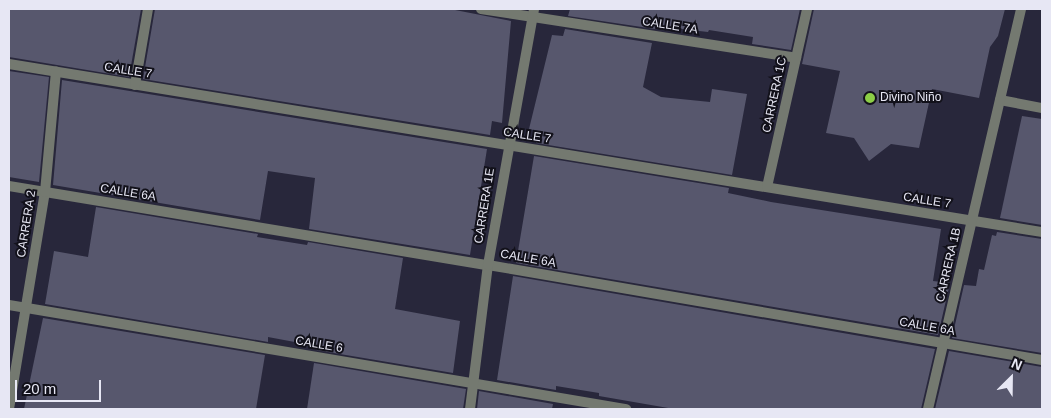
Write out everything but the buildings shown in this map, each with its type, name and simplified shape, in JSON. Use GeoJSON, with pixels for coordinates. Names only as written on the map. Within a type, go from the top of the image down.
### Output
{"type":"FeatureCollection","features":[{"type":"Feature","properties":{"kind":"street"},"geometry":{"type":"LineString","coordinates":[[135,85],[148,9]]}},
{"type":"Feature","properties":{"kind":"street","name":"CALLE 7A"},"geometry":{"type":"LineString","coordinates":[[481,9],[533,13],[796,58]]}},
{"type":"Feature","properties":{"kind":"street","name":"CARRERA 1C"},"geometry":{"type":"LineString","coordinates":[[767,188],[807,9]]}},
{"type":"Feature","properties":{"kind":"street","name":"CARRERA 1B"},"geometry":{"type":"LineString","coordinates":[[928,409],[1021,9]]}},
{"type":"Feature","properties":{"kind":"street","name":"CARRERA 1E"},"geometry":{"type":"LineString","coordinates":[[470,409],[488,265],[533,13]]}},
{"type":"Feature","properties":{"kind":"street","name":"CALLE 7"},"geometry":{"type":"LineString","coordinates":[[9,64],[1042,232]]}},
{"type":"Feature","properties":{"kind":"street","name":"CARRERA 2"},"geometry":{"type":"LineString","coordinates":[[9,409],[45,192],[56,72]]}},
{"type":"Feature","properties":{"kind":"street"},"geometry":{"type":"LineString","coordinates":[[1000,100],[1042,108]]}},
{"type":"Feature","properties":{"kind":"street","name":"CALLE 6A"},"geometry":{"type":"LineString","coordinates":[[9,186],[488,265],[1042,360]]}},
{"type":"Feature","properties":{"kind":"street","name":"CALLE 6"},"geometry":{"type":"LineString","coordinates":[[9,305],[626,409]]}},
{"type":"Feature","properties":{"kind":"place","name":"Divino Niño"},"geometry":{"type":"Point","coordinates":[870,98]}}]}
